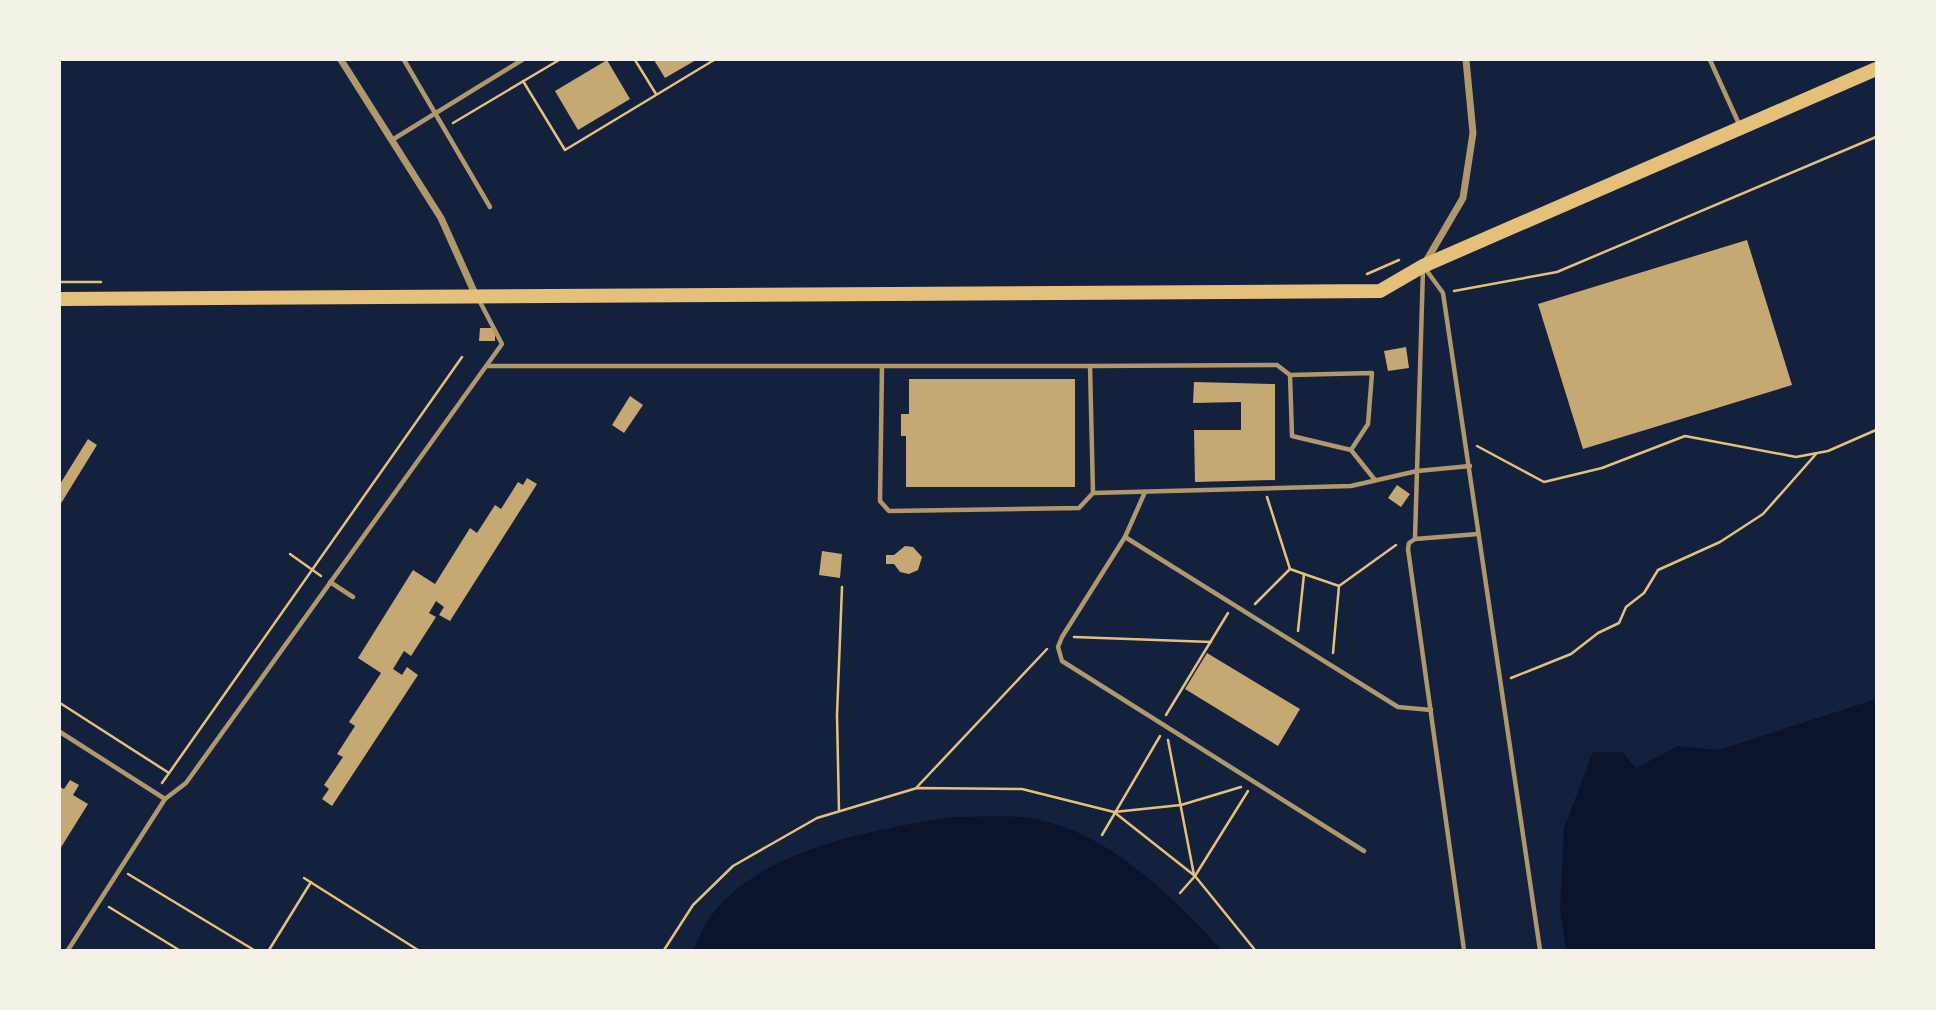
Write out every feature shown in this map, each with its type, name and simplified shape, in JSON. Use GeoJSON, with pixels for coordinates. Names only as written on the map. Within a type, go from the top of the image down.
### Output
{"type":"FeatureCollection","features":[{"type":"Feature","properties":{"kind":"main road"},"geometry":{"type":"LineString","coordinates":[[60,299],[1380,291],[1423,267],[1877,69]]}},
{"type":"Feature","properties":{"kind":"street"},"geometry":{"type":"LineString","coordinates":[[344,60],[441,218],[477,296]]}},
{"type":"Feature","properties":{"kind":"street"},"geometry":{"type":"LineString","coordinates":[[1423,267],[1463,198],[1473,133],[1466,60]]}},
{"type":"Feature","properties":{"kind":"lane"},"geometry":{"type":"LineString","coordinates":[[404,60],[490,207]]}},
{"type":"Feature","properties":{"kind":"lane"},"geometry":{"type":"LineString","coordinates":[[392,140],[523,60]]}},
{"type":"Feature","properties":{"kind":"lane"},"geometry":{"type":"LineString","coordinates":[[1710,60],[1741,128]]}},
{"type":"Feature","properties":{"kind":"lane"},"geometry":{"type":"LineString","coordinates":[[1423,267],[1443,293],[1540,950]]}},
{"type":"Feature","properties":{"kind":"lane"},"geometry":{"type":"LineString","coordinates":[[1415,539],[1425,296],[1423,267]]}},
{"type":"Feature","properties":{"kind":"lane"},"geometry":{"type":"LineString","coordinates":[[68,950],[165,799],[186,783],[502,344],[477,296]]}},
{"type":"Feature","properties":{"kind":"lane"},"geometry":{"type":"LineString","coordinates":[[486,366],[1277,365],[1290,375],[1372,373],[1368,424],[1352,450]]}},
{"type":"Feature","properties":{"kind":"lane"},"geometry":{"type":"LineString","coordinates":[[882,366],[880,501],[889,511],[1079,508],[1093,494],[1351,486],[1417,471],[1469,466]]}},
{"type":"Feature","properties":{"kind":"lane"},"geometry":{"type":"LineString","coordinates":[[1090,366],[1093,494]]}},
{"type":"Feature","properties":{"kind":"lane"},"geometry":{"type":"LineString","coordinates":[[1290,375],[1292,436],[1352,450],[1376,480]]}},
{"type":"Feature","properties":{"kind":"lane"},"geometry":{"type":"LineString","coordinates":[[1145,492],[1125,537],[1062,637],[1058,646],[1062,661],[1364,851]]}},
{"type":"Feature","properties":{"kind":"lane"},"geometry":{"type":"LineString","coordinates":[[1464,950],[1408,549],[1409,542],[1415,539],[1478,534]]}},
{"type":"Feature","properties":{"kind":"lane"},"geometry":{"type":"LineString","coordinates":[[1125,537],[1398,707],[1431,710]]}},
{"type":"Feature","properties":{"kind":"lane"},"geometry":{"type":"LineString","coordinates":[[330,582],[353,597]]}},
{"type":"Feature","properties":{"kind":"lane"},"geometry":{"type":"LineString","coordinates":[[60,732],[165,799]]}},
{"type":"Feature","properties":{"kind":"path"},"geometry":{"type":"LineString","coordinates":[[444,128],[559,60]]}},
{"type":"Feature","properties":{"kind":"path"},"geometry":{"type":"LineString","coordinates":[[635,60],[656,94]]}},
{"type":"Feature","properties":{"kind":"path"},"geometry":{"type":"LineString","coordinates":[[523,81],[565,150],[714,60]]}},
{"type":"Feature","properties":{"kind":"path"},"geometry":{"type":"LineString","coordinates":[[1443,293],[1557,272],[1877,138]]}},
{"type":"Feature","properties":{"kind":"path"},"geometry":{"type":"LineString","coordinates":[[155,792],[462,356]]}},
{"type":"Feature","properties":{"kind":"path"},"geometry":{"type":"LineString","coordinates":[[1465,439],[1544,482],[1602,468],[1685,436],[1796,457],[1816,454],[1877,430]]}},
{"type":"Feature","properties":{"kind":"path"},"geometry":{"type":"LineString","coordinates":[[1500,682],[1571,654],[1598,633],[1619,623],[1626,607],[1644,593],[1658,570],[1720,542],[1763,514],[1816,454]]}},
{"type":"Feature","properties":{"kind":"path"},"geometry":{"type":"LineString","coordinates":[[1264,488],[1290,569],[1339,586]]}},
{"type":"Feature","properties":{"kind":"path"},"geometry":{"type":"LineString","coordinates":[[1332,666],[1339,586],[1397,545]]}},
{"type":"Feature","properties":{"kind":"path"},"geometry":{"type":"LineString","coordinates":[[290,554],[330,582]]}},
{"type":"Feature","properties":{"kind":"path"},"geometry":{"type":"LineString","coordinates":[[1245,614],[1290,569]]}},
{"type":"Feature","properties":{"kind":"path"},"geometry":{"type":"LineString","coordinates":[[1296,645],[1304,575]]}},
{"type":"Feature","properties":{"kind":"path"},"geometry":{"type":"LineString","coordinates":[[839,811],[837,715],[842,587]]}},
{"type":"Feature","properties":{"kind":"path"},"geometry":{"type":"LineString","coordinates":[[1102,835],[1232,606]]}},
{"type":"Feature","properties":{"kind":"path"},"geometry":{"type":"LineString","coordinates":[[917,788],[1048,648],[1062,637],[1211,642]]}},
{"type":"Feature","properties":{"kind":"path"},"geometry":{"type":"LineString","coordinates":[[60,703],[169,773]]}},
{"type":"Feature","properties":{"kind":"path"},"geometry":{"type":"LineString","coordinates":[[1163,726],[1195,876]]}},
{"type":"Feature","properties":{"kind":"path"},"geometry":{"type":"LineString","coordinates":[[664,950],[692,905],[733,866],[817,818],[917,788],[1022,789],[1114,812],[1181,805],[1254,782]]}},
{"type":"Feature","properties":{"kind":"path"},"geometry":{"type":"LineString","coordinates":[[1180,893],[1195,876],[1254,782]]}},
{"type":"Feature","properties":{"kind":"path"},"geometry":{"type":"LineString","coordinates":[[1114,812],[1195,876],[1255,950]]}},
{"type":"Feature","properties":{"kind":"path"},"geometry":{"type":"LineString","coordinates":[[120,869],[254,950]]}},
{"type":"Feature","properties":{"kind":"path"},"geometry":{"type":"LineString","coordinates":[[304,878],[418,950]]}},
{"type":"Feature","properties":{"kind":"path"},"geometry":{"type":"LineString","coordinates":[[269,950],[311,882]]}},
{"type":"Feature","properties":{"kind":"path"},"geometry":{"type":"LineString","coordinates":[[100,901],[179,950]]}},
{"type":"Feature","properties":{"kind":"water"},"geometry":{"type":"Polygon","coordinates":[[[1876,699],[1876,950],[1566,950],[1560,909],[1564,828],[1593,752],[1622,752],[1636,768],[1678,746],[1719,750],[1876,699]]]}},
{"type":"Feature","properties":{"kind":"water"},"geometry":{"type":"Polygon","coordinates":[[[954,817],[1029,818],[1058,825],[1085,836],[1136,868],[1159,887],[1222,950],[693,950],[710,917],[732,893],[789,858],[856,836],[954,817]]]}},
{"type":"Feature","properties":{"kind":"building"},"geometry":{"type":"Polygon","coordinates":[[[607,60],[630,99],[578,130],[555,91],[607,60]]]}},
{"type":"Feature","properties":{"kind":"building"},"geometry":{"type":"Polygon","coordinates":[[[654,60],[696,60],[665,78],[654,60]]]}},
{"type":"Feature","properties":{"kind":"building"},"geometry":{"type":"Polygon","coordinates":[[[1747,240],[1792,385],[1583,449],[1538,304],[1747,240]]]}},
{"type":"Feature","properties":{"kind":"building"},"geometry":{"type":"Polygon","coordinates":[[[480,328],[495,328],[495,341],[479,341],[480,328]]]}},
{"type":"Feature","properties":{"kind":"building"},"geometry":{"type":"Polygon","coordinates":[[[1406,347],[1409,368],[1388,371],[1384,351],[1406,347]]]}},
{"type":"Feature","properties":{"kind":"building"},"geometry":{"type":"Polygon","coordinates":[[[909,379],[1075,379],[1075,487],[906,487],[906,436],[901,436],[901,414],[909,414],[909,379]]]}},
{"type":"Feature","properties":{"kind":"building"},"geometry":{"type":"Polygon","coordinates":[[[1194,382],[1275,384],[1275,480],[1195,482],[1194,430],[1241,430],[1241,402],[1193,403],[1194,382]]]}},
{"type":"Feature","properties":{"kind":"building"},"geometry":{"type":"Polygon","coordinates":[[[630,396],[643,405],[624,433],[612,425],[630,396]]]}},
{"type":"Feature","properties":{"kind":"building"},"geometry":{"type":"Polygon","coordinates":[[[88,439],[97,445],[60,505],[60,484],[88,439]]]}},
{"type":"Feature","properties":{"kind":"building"},"geometry":{"type":"Polygon","coordinates":[[[527,478],[537,484],[450,621],[439,615],[444,607],[436,601],[429,613],[436,617],[411,656],[404,651],[393,669],[402,675],[407,667],[418,675],[332,806],[322,799],[329,789],[324,785],[343,757],[337,754],[355,726],[349,722],[381,673],[358,658],[413,570],[435,584],[470,528],[477,533],[495,505],[501,509],[518,482],[523,485],[527,478]]]}},
{"type":"Feature","properties":{"kind":"building"},"geometry":{"type":"Polygon","coordinates":[[[1397,485],[1410,494],[1401,507],[1388,498],[1397,485]]]}},
{"type":"Feature","properties":{"kind":"building"},"geometry":{"type":"Polygon","coordinates":[[[905,546],[913,547],[922,557],[918,570],[909,574],[900,572],[894,564],[886,564],[886,555],[894,555],[905,546]]]}},
{"type":"Feature","properties":{"kind":"building"},"geometry":{"type":"Polygon","coordinates":[[[822,551],[842,554],[840,578],[819,575],[822,551]]]}},
{"type":"Feature","properties":{"kind":"building"},"geometry":{"type":"Polygon","coordinates":[[[1207,653],[1300,709],[1278,746],[1185,689],[1207,653]]]}},
{"type":"Feature","properties":{"kind":"building"},"geometry":{"type":"Polygon","coordinates":[[[70,780],[79,785],[73,795],[88,804],[60,849],[60,787],[64,789],[70,780]]]}}]}
